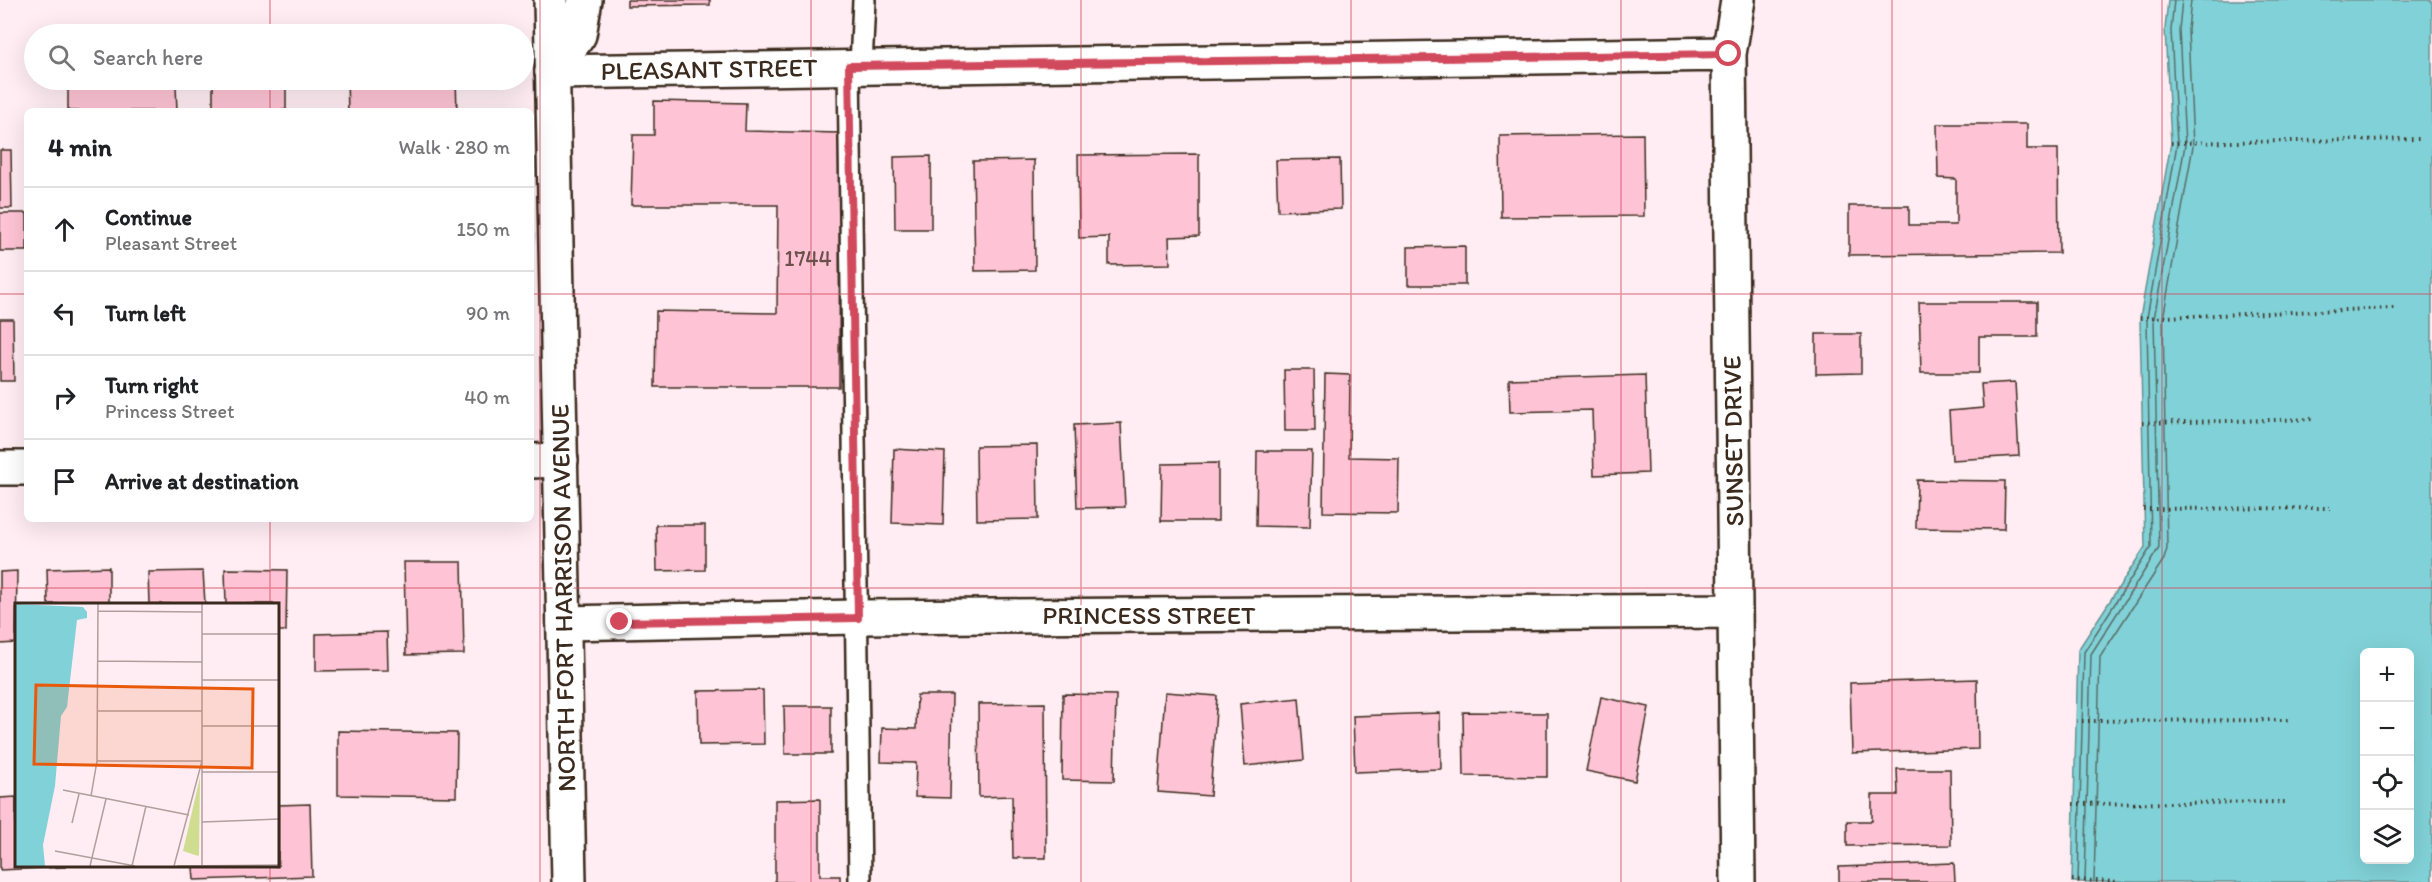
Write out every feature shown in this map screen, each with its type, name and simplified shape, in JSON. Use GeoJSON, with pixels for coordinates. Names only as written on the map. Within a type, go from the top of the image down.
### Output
{"type":"FeatureCollection","features":[{"type":"Feature","properties":{"kind":"street","name":"NORTH FORT HARRISON AVENUE"},"geometry":{"type":"LineString","coordinates":[[551,0],[546,461],[564,623],[569,882]]}},
{"type":"Feature","properties":{"kind":"street"},"geometry":{"type":"LineString","coordinates":[[552,72],[579,34],[585,0]]}},
{"type":"Feature","properties":{"kind":"street","name":"SUNSET DRIVE"},"geometry":{"type":"LineString","coordinates":[[1738,0],[1729,54],[1738,882]]}},
{"type":"Feature","properties":{"kind":"street","name":"PLEASANT STREET"},"geometry":{"type":"LineString","coordinates":[[552,72],[1729,54]]}},
{"type":"Feature","properties":{"kind":"street"},"geometry":{"type":"LineString","coordinates":[[0,468],[24,468]]}},
{"type":"Feature","properties":{"kind":"street","name":"PRINCESS STREET"},"geometry":{"type":"LineString","coordinates":[[564,623],[858,618],[1735,611]]}},
{"type":"Feature","properties":{"kind":"lane"},"geometry":{"type":"LineString","coordinates":[[860,882],[855,66],[864,0]]}},
{"type":"Feature","properties":{"kind":"path"},"geometry":{"type":"LineString","coordinates":[[2171,143],[2419,139]]}},
{"type":"Feature","properties":{"kind":"path"},"geometry":{"type":"LineString","coordinates":[[2140,318],[2394,308]]}},
{"type":"Feature","properties":{"kind":"path"},"geometry":{"type":"LineString","coordinates":[[2142,423],[2316,418]]}},
{"type":"Feature","properties":{"kind":"path"},"geometry":{"type":"LineString","coordinates":[[2143,509],[2330,508]]}},
{"type":"Feature","properties":{"kind":"path"},"geometry":{"type":"LineString","coordinates":[[2076,721],[2292,720]]}},
{"type":"Feature","properties":{"kind":"path"},"geometry":{"type":"LineString","coordinates":[[2073,804],[2285,802]]}},
{"type":"Feature","properties":{"kind":"path"},"geometry":{"type":"LineString","coordinates":[[2072,880],[2119,882]]}},
{"type":"Feature","properties":{"kind":"water"},"geometry":{"type":"Polygon","coordinates":[[[2168,0],[2432,0],[2432,882],[2072,882],[2078,650],[2145,547],[2140,318],[2171,143],[2165,29],[2168,0]]]}},
{"type":"Feature","properties":{"kind":"building"},"geometry":{"type":"Polygon","coordinates":[[[627,0],[710,0],[710,5],[627,6],[627,0]]]}},
{"type":"Feature","properties":{"kind":"building"},"geometry":{"type":"Polygon","coordinates":[[[68,90],[176,90],[177,108],[68,108],[68,90]]]}},
{"type":"Feature","properties":{"kind":"building"},"geometry":{"type":"Polygon","coordinates":[[[213,90],[286,90],[286,108],[213,108],[213,90]]]}},
{"type":"Feature","properties":{"kind":"building"},"geometry":{"type":"Polygon","coordinates":[[[347,90],[456,90],[457,108],[348,108],[347,90]]]}},
{"type":"Feature","properties":{"kind":"building"},"geometry":{"type":"Polygon","coordinates":[[[654,101],[746,103],[745,131],[840,133],[839,387],[655,387],[656,311],[777,313],[778,205],[631,205],[633,135],[654,135],[654,101]]]}},
{"type":"Feature","properties":{"kind":"building"},"geometry":{"type":"Polygon","coordinates":[[[1937,124],[2027,124],[2027,149],[2058,149],[2059,253],[1849,255],[1849,206],[1909,206],[1909,225],[1956,225],[1956,179],[1938,178],[1937,124]]]}},
{"type":"Feature","properties":{"kind":"building"},"geometry":{"type":"Polygon","coordinates":[[[1643,134],[1644,216],[1501,217],[1500,136],[1643,134]]]}},
{"type":"Feature","properties":{"kind":"building"},"geometry":{"type":"Polygon","coordinates":[[[0,150],[11,150],[12,208],[0,208],[0,150]]]}},
{"type":"Feature","properties":{"kind":"building"},"geometry":{"type":"Polygon","coordinates":[[[1199,154],[1199,236],[1169,237],[1170,264],[1109,265],[1109,237],[1079,238],[1078,155],[1199,154]]]}},
{"type":"Feature","properties":{"kind":"building"},"geometry":{"type":"Polygon","coordinates":[[[931,156],[931,229],[895,229],[894,157],[931,156]]]}},
{"type":"Feature","properties":{"kind":"building"},"geometry":{"type":"Polygon","coordinates":[[[1340,159],[1341,209],[1278,211],[1276,160],[1340,159]]]}},
{"type":"Feature","properties":{"kind":"building"},"geometry":{"type":"Polygon","coordinates":[[[1034,160],[1035,270],[975,271],[973,161],[1034,160]]]}},
{"type":"Feature","properties":{"kind":"building"},"geometry":{"type":"Polygon","coordinates":[[[0,213],[24,213],[24,251],[0,251],[0,213]]]}},
{"type":"Feature","properties":{"kind":"building"},"geometry":{"type":"Polygon","coordinates":[[[1465,246],[1465,285],[1408,285],[1408,247],[1465,246]]]}},
{"type":"Feature","properties":{"kind":"building"},"geometry":{"type":"Polygon","coordinates":[[[1919,302],[2037,302],[2037,337],[1979,337],[1979,373],[1921,373],[1919,302]]]}},
{"type":"Feature","properties":{"kind":"building"},"geometry":{"type":"Polygon","coordinates":[[[0,319],[13,319],[14,381],[0,381],[0,319]]]}},
{"type":"Feature","properties":{"kind":"building"},"geometry":{"type":"Polygon","coordinates":[[[1816,334],[1861,334],[1861,373],[1816,374],[1816,334]]]}},
{"type":"Feature","properties":{"kind":"building"},"geometry":{"type":"Polygon","coordinates":[[[1284,370],[1314,370],[1315,431],[1285,431],[1284,370]]]}},
{"type":"Feature","properties":{"kind":"building"},"geometry":{"type":"Polygon","coordinates":[[[1325,374],[1350,375],[1349,457],[1399,458],[1398,513],[1323,512],[1325,374]]]}},
{"type":"Feature","properties":{"kind":"building"},"geometry":{"type":"Polygon","coordinates":[[[1645,375],[1648,473],[1594,475],[1592,410],[1510,412],[1509,379],[1645,375]]]}},
{"type":"Feature","properties":{"kind":"building"},"geometry":{"type":"Polygon","coordinates":[[[2015,382],[2019,456],[1952,460],[1949,411],[1983,408],[1981,384],[2015,382]]]}},
{"type":"Feature","properties":{"kind":"building"},"geometry":{"type":"Polygon","coordinates":[[[1121,423],[1125,507],[1077,508],[1074,425],[1121,423]]]}},
{"type":"Feature","properties":{"kind":"building"},"geometry":{"type":"Polygon","coordinates":[[[1037,445],[1038,519],[977,520],[976,446],[1037,445]]]}},
{"type":"Feature","properties":{"kind":"building"},"geometry":{"type":"Polygon","coordinates":[[[894,449],[945,452],[943,525],[892,523],[894,449]]]}},
{"type":"Feature","properties":{"kind":"building"},"geometry":{"type":"Polygon","coordinates":[[[1257,451],[1312,451],[1310,527],[1256,526],[1257,451]]]}},
{"type":"Feature","properties":{"kind":"building"},"geometry":{"type":"Polygon","coordinates":[[[1218,463],[1218,521],[1161,521],[1162,464],[1218,463]]]}},
{"type":"Feature","properties":{"kind":"building"},"geometry":{"type":"Polygon","coordinates":[[[1917,480],[2005,481],[2004,529],[1916,528],[1917,480]]]}},
{"type":"Feature","properties":{"kind":"building"},"geometry":{"type":"Polygon","coordinates":[[[656,525],[705,525],[705,570],[657,571],[656,525]]]}},
{"type":"Feature","properties":{"kind":"building"},"geometry":{"type":"Polygon","coordinates":[[[404,562],[462,562],[464,654],[406,655],[404,562]]]}},
{"type":"Feature","properties":{"kind":"building"},"geometry":{"type":"Polygon","coordinates":[[[109,567],[109,603],[48,603],[47,569],[109,567]]]}},
{"type":"Feature","properties":{"kind":"building"},"geometry":{"type":"Polygon","coordinates":[[[225,569],[287,570],[286,631],[279,631],[279,603],[226,603],[225,569]]]}},
{"type":"Feature","properties":{"kind":"building"},"geometry":{"type":"Polygon","coordinates":[[[17,571],[15,643],[0,644],[0,572],[17,571]]]}},
{"type":"Feature","properties":{"kind":"building"},"geometry":{"type":"Polygon","coordinates":[[[203,571],[205,603],[149,603],[148,572],[203,571]]]}},
{"type":"Feature","properties":{"kind":"building"},"geometry":{"type":"Polygon","coordinates":[[[387,632],[388,670],[316,671],[316,634],[387,632]]]}},
{"type":"Feature","properties":{"kind":"building"},"geometry":{"type":"Polygon","coordinates":[[[1977,679],[1978,749],[1852,753],[1850,683],[1977,679]]]}},
{"type":"Feature","properties":{"kind":"building"},"geometry":{"type":"Polygon","coordinates":[[[763,690],[764,744],[699,745],[698,691],[763,690]]]}},
{"type":"Feature","properties":{"kind":"building"},"geometry":{"type":"Polygon","coordinates":[[[1165,692],[1217,696],[1210,796],[1158,792],[1165,692]]]}},
{"type":"Feature","properties":{"kind":"building"},"geometry":{"type":"Polygon","coordinates":[[[1063,694],[1116,695],[1114,781],[1062,780],[1063,694]]]}},
{"type":"Feature","properties":{"kind":"building"},"geometry":{"type":"Polygon","coordinates":[[[917,695],[952,695],[950,798],[915,797],[916,763],[881,762],[882,728],[916,729],[917,695]]]}},
{"type":"Feature","properties":{"kind":"building"},"geometry":{"type":"Polygon","coordinates":[[[1601,697],[1649,707],[1635,781],[1586,771],[1601,697]]]}},
{"type":"Feature","properties":{"kind":"building"},"geometry":{"type":"Polygon","coordinates":[[[1299,698],[1304,760],[1245,766],[1240,704],[1299,698]]]}},
{"type":"Feature","properties":{"kind":"building"},"geometry":{"type":"Polygon","coordinates":[[[1045,703],[1046,858],[1013,858],[1012,796],[979,797],[978,704],[1045,703]]]}},
{"type":"Feature","properties":{"kind":"building"},"geometry":{"type":"Polygon","coordinates":[[[784,706],[831,706],[831,754],[785,754],[784,706]]]}},
{"type":"Feature","properties":{"kind":"building"},"geometry":{"type":"Polygon","coordinates":[[[1463,712],[1547,713],[1547,777],[1464,776],[1463,712]]]}},
{"type":"Feature","properties":{"kind":"building"},"geometry":{"type":"Polygon","coordinates":[[[1440,713],[1441,769],[1355,772],[1353,716],[1440,713]]]}},
{"type":"Feature","properties":{"kind":"building"},"geometry":{"type":"Polygon","coordinates":[[[338,731],[457,733],[456,797],[338,795],[338,731]]]}},
{"type":"Feature","properties":{"kind":"building"},"geometry":{"type":"Polygon","coordinates":[[[1897,769],[1950,769],[1951,845],[1847,846],[1847,821],[1872,821],[1872,795],[1898,795],[1897,769]]]}},
{"type":"Feature","properties":{"kind":"building"},"geometry":{"type":"Polygon","coordinates":[[[15,797],[15,867],[66,867],[0,870],[0,798],[15,797]]]}},
{"type":"Feature","properties":{"kind":"building"},"geometry":{"type":"Polygon","coordinates":[[[820,799],[820,876],[840,876],[840,882],[775,882],[775,800],[820,799]]]}},
{"type":"Feature","properties":{"kind":"building"},"geometry":{"type":"Polygon","coordinates":[[[310,804],[312,876],[194,880],[193,867],[279,867],[279,805],[310,804]]]}},
{"type":"Feature","properties":{"kind":"building"},"geometry":{"type":"Polygon","coordinates":[[[1954,863],[1955,882],[1839,882],[1839,867],[1954,863]]]}},
{"type":"Feature","properties":{"kind":"route"},"geometry":{"type":"LineString","coordinates":[[620,622],[858,618],[849,66],[1729,54]]}}]}
